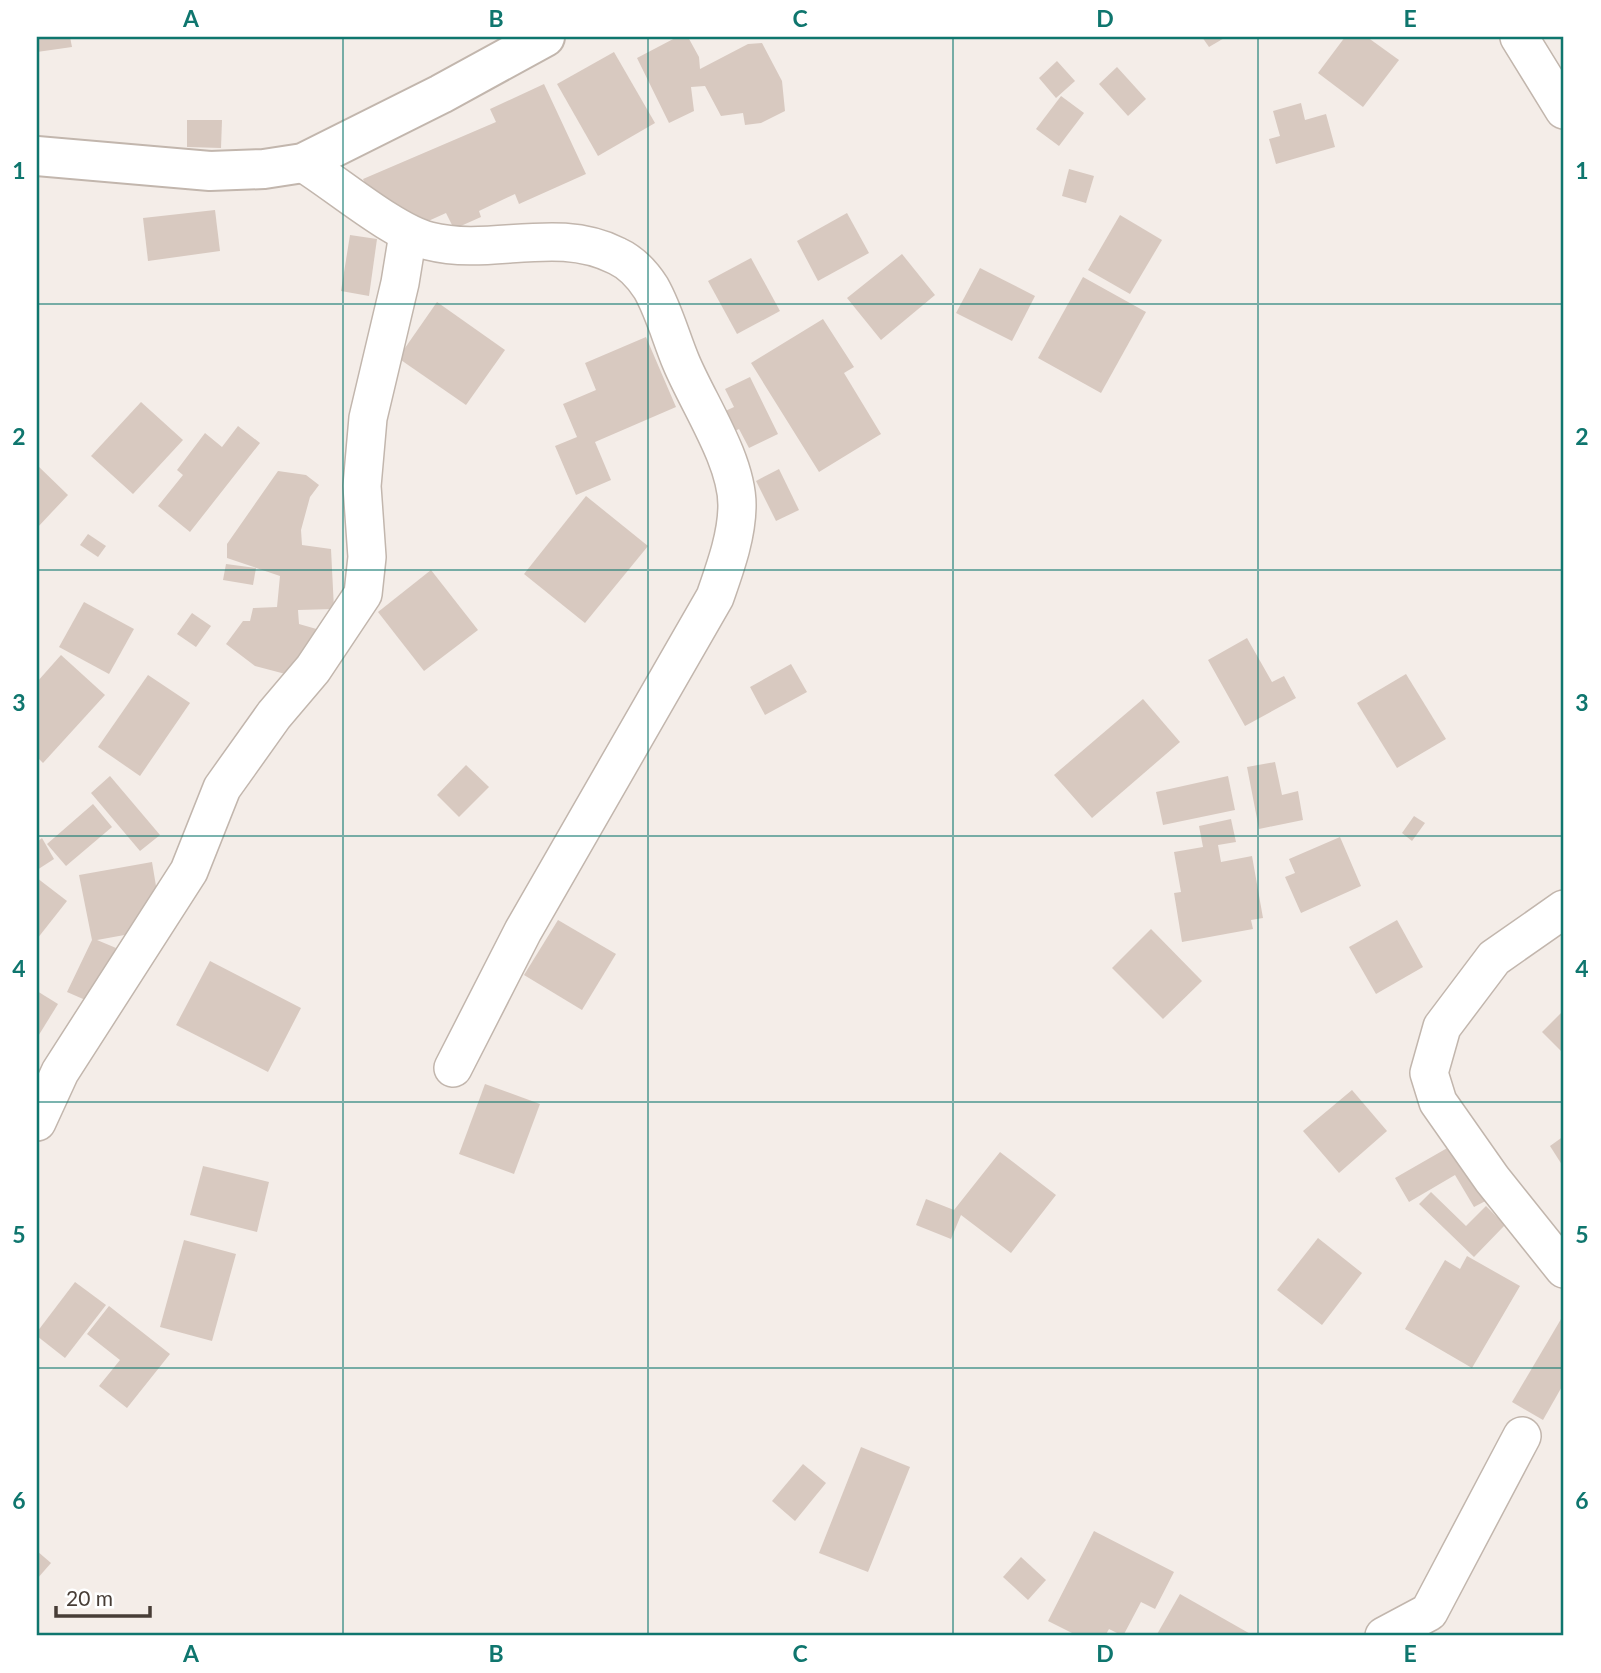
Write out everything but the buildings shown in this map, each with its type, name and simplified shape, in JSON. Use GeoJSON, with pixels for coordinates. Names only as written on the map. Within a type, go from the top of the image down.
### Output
{"type":"FeatureCollection","features":[{"type":"Feature","properties":{"kind":"street"},"geometry":{"type":"LineString","coordinates":[[37,156],[209,171],[264,169],[303,163],[441,94],[545,37]]}},
{"type":"Feature","properties":{"kind":"street"},"geometry":{"type":"LineString","coordinates":[[1519,37],[1564,110]]}},
{"type":"Feature","properties":{"kind":"street"},"geometry":{"type":"LineString","coordinates":[[303,163],[408,234],[451,244],[576,242],[619,257],[637,269],[659,303],[681,362],[731,472],[737,503],[732,539],[715,597],[523,931],[453,1068]]}},
{"type":"Feature","properties":{"kind":"street"},"geometry":{"type":"LineString","coordinates":[[37,1122],[60,1072],[189,871],[222,788],[274,715],[313,669],[363,594],[367,557],[362,486],[368,418],[400,283],[408,234]]}},
{"type":"Feature","properties":{"kind":"street"},"geometry":{"type":"LineString","coordinates":[[1564,909],[1494,958],[1442,1027],[1429,1073],[1435,1093],[1446,1113],[1492,1179],[1564,1269]]}},
{"type":"Feature","properties":{"kind":"street"},"geometry":{"type":"LineString","coordinates":[[1384,1636],[1429,1612],[1522,1436]]}}]}
